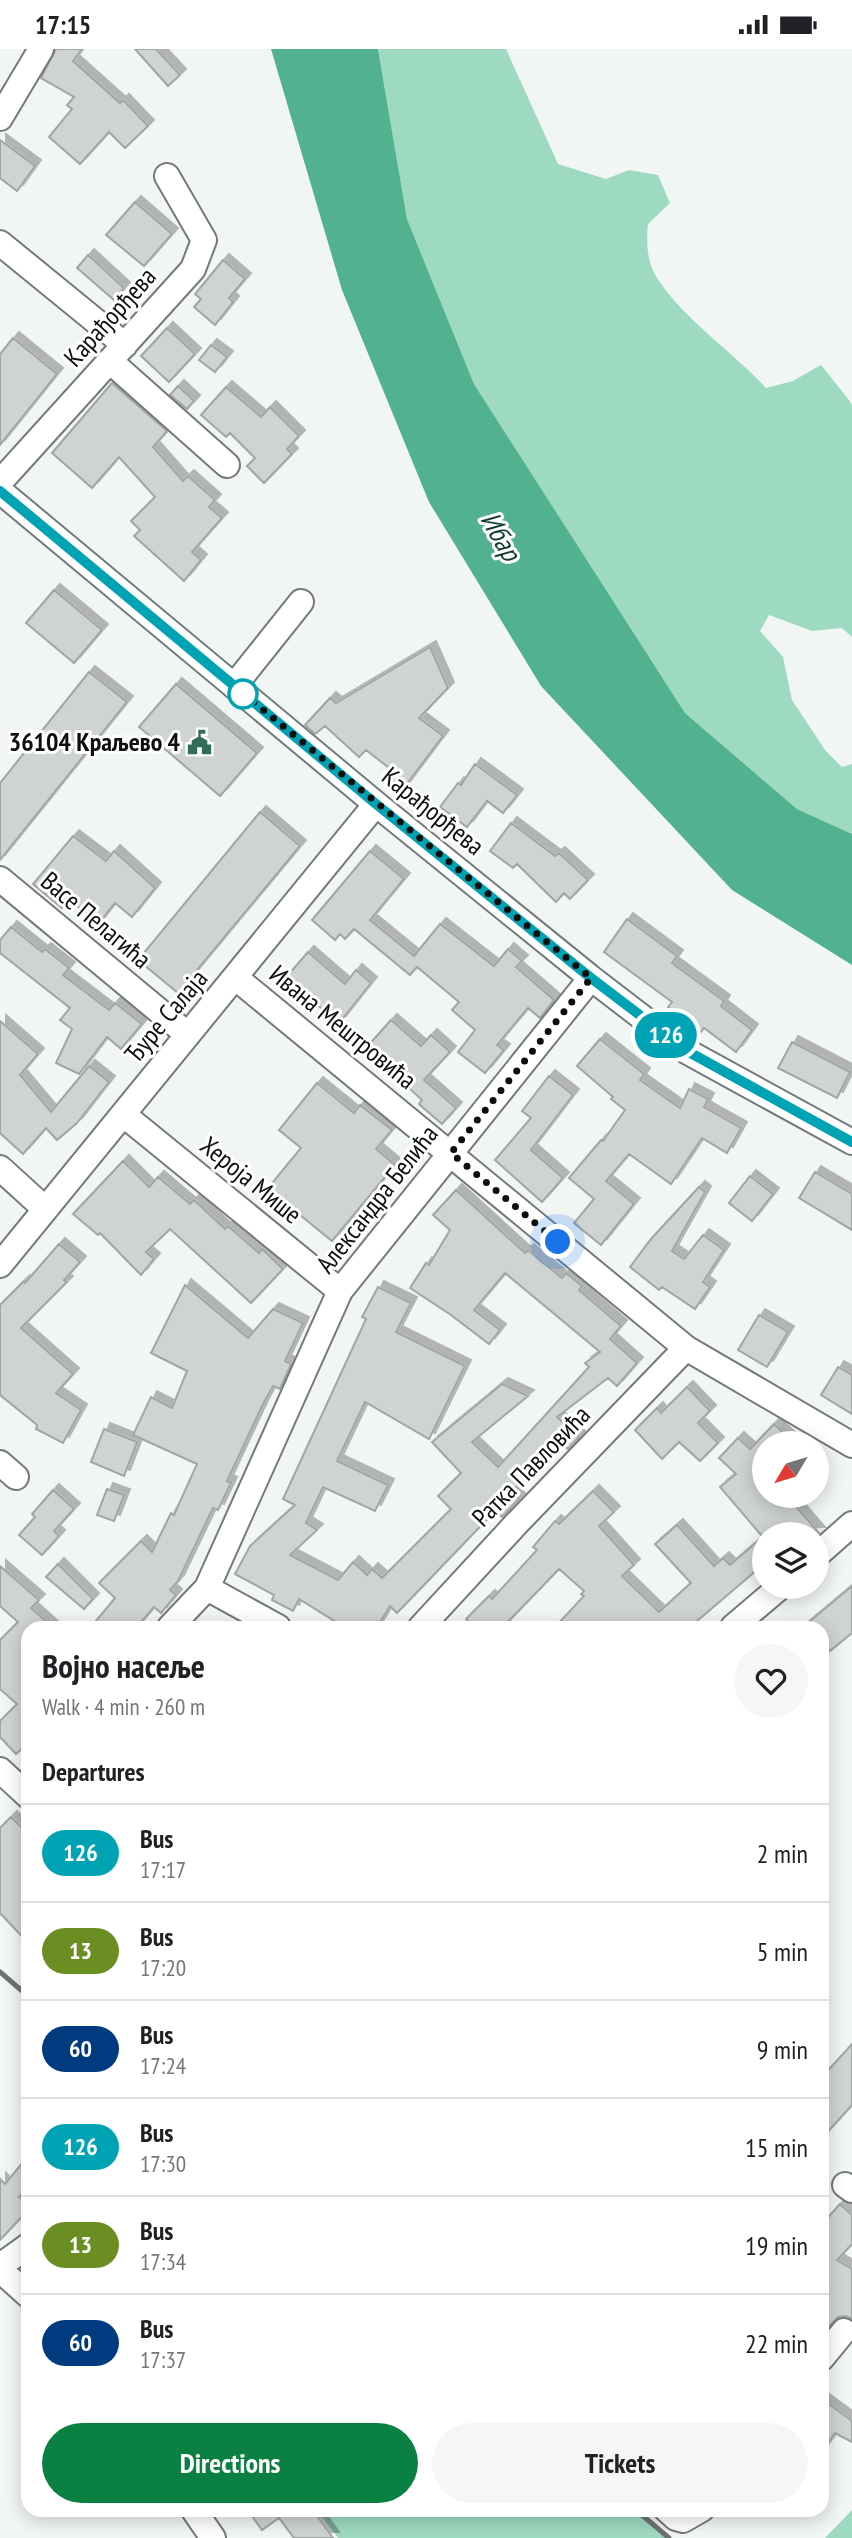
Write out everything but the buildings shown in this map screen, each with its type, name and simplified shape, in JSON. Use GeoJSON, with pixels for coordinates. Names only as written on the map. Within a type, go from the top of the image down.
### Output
{"type":"FeatureCollection","features":[{"type":"Feature","properties":{"kind":"street"},"geometry":{"type":"LineString","coordinates":[[0,118],[41,49]]}},
{"type":"Feature","properties":{"kind":"street","name":"Карађорђева"},"geometry":{"type":"LineString","coordinates":[[0,482],[194,269],[204,240],[167,176]]}},
{"type":"Feature","properties":{"kind":"street"},"geometry":{"type":"LineString","coordinates":[[0,243],[118,353],[228,465]]}},
{"type":"Feature","properties":{"kind":"street","name":"Карађорђева"},"geometry":{"type":"LineString","coordinates":[[0,491],[376,804],[591,978],[687,1051],[852,1142]]}},
{"type":"Feature","properties":{"kind":"street"},"geometry":{"type":"LineString","coordinates":[[234,686],[301,602]]}},
{"type":"Feature","properties":{"kind":"street","name":"Ђуре Салаја"},"geometry":{"type":"LineString","coordinates":[[0,1265],[376,804]]}},
{"type":"Feature","properties":{"kind":"street","name":"Васе Пелагића"},"geometry":{"type":"LineString","coordinates":[[0,879],[187,1034]]}},
{"type":"Feature","properties":{"kind":"street","name":"Ивана Мештровића"},"geometry":{"type":"LineString","coordinates":[[236,978],[687,1348],[852,1445]]}},
{"type":"Feature","properties":{"kind":"street","name":"Александра Белића"},"geometry":{"type":"LineString","coordinates":[[176,1621],[207,1588],[340,1291],[591,978]]}},
{"type":"Feature","properties":{"kind":"street","name":"Хероја Мише"},"geometry":{"type":"LineString","coordinates":[[124,1115],[340,1291]]}},
{"type":"Feature","properties":{"kind":"street"},"geometry":{"type":"LineString","coordinates":[[0,1168],[44,1209]]}},
{"type":"Feature","properties":{"kind":"street","name":"Ратка Павловића"},"geometry":{"type":"LineString","coordinates":[[427,1621],[517,1523],[687,1348]]}},
{"type":"Feature","properties":{"kind":"street"},"geometry":{"type":"LineString","coordinates":[[829,1544],[852,1524]]}},
{"type":"Feature","properties":{"kind":"street"},"geometry":{"type":"LineString","coordinates":[[207,1588],[267,1621]]}},
{"type":"Feature","properties":{"kind":"street"},"geometry":{"type":"LineString","coordinates":[[740,1621],[766,1599]]}},
{"type":"Feature","properties":{"kind":"street"},"geometry":{"type":"LineString","coordinates":[[0,1770],[21,1785]]}},
{"type":"Feature","properties":{"kind":"street"},"geometry":{"type":"LineString","coordinates":[[21,2252],[0,2268],[21,2288]]}},
{"type":"Feature","properties":{"kind":"street"},"geometry":{"type":"LineString","coordinates":[[829,2349],[844,2331]]}},
{"type":"Feature","properties":{"kind":"street"},"geometry":{"type":"LineString","coordinates":[[199,2517],[213,2538]]}},
{"type":"Feature","properties":{"kind":"shaded area"},"geometry":{"type":"Polygon","coordinates":[[[378,49],[506,49],[558,164],[606,179],[629,170],[658,175],[670,203],[648,224],[648,254],[655,274],[682,310],[766,388],[793,381],[821,365],[849,400],[852,405],[852,637],[842,628],[812,631],[769,615],[760,631],[783,657],[792,700],[825,750],[842,767],[852,764],[852,834],[797,809],[685,713],[474,384],[407,219],[378,49]]]}},
{"type":"Feature","properties":{"kind":"shaded area"},"geometry":{"type":"Polygon","coordinates":[[[852,2510],[852,2538],[825,2538],[852,2510]]]}},
{"type":"Feature","properties":{"kind":"shaded area"},"geometry":{"type":"Polygon","coordinates":[[[322,2517],[644,2517],[669,2538],[338,2538],[322,2517]]]}},
{"type":"Feature","properties":{"kind":"water","name":"Ибар"},"geometry":{"type":"Polygon","coordinates":[[[271,49],[378,49],[407,219],[474,384],[685,713],[797,809],[852,834],[852,965],[732,890],[541,686],[429,502],[342,290],[271,49]]]}},
{"type":"Feature","properties":{"kind":"railway"},"geometry":{"type":"LineString","coordinates":[[0,1972],[21,1990]]}},
{"type":"Feature","properties":{"kind":"railway"},"geometry":{"type":"LineString","coordinates":[[644,2517],[669,2538]]}},
{"type":"Feature","properties":{"kind":"bus line","name":"126"},"geometry":{"type":"LineString","coordinates":[[0,491],[376,804],[591,978],[687,1051],[852,1142]]}},
{"type":"Feature","properties":{"kind":"place","name":"36104 Краљево 4"},"geometry":{"type":"Point","coordinates":[200,742]}},
{"type":"Feature","properties":{"kind":"route"},"geometry":{"type":"LineString","coordinates":[[243,694],[234,686],[591,978],[451,1153],[558,1242]]}}]}
